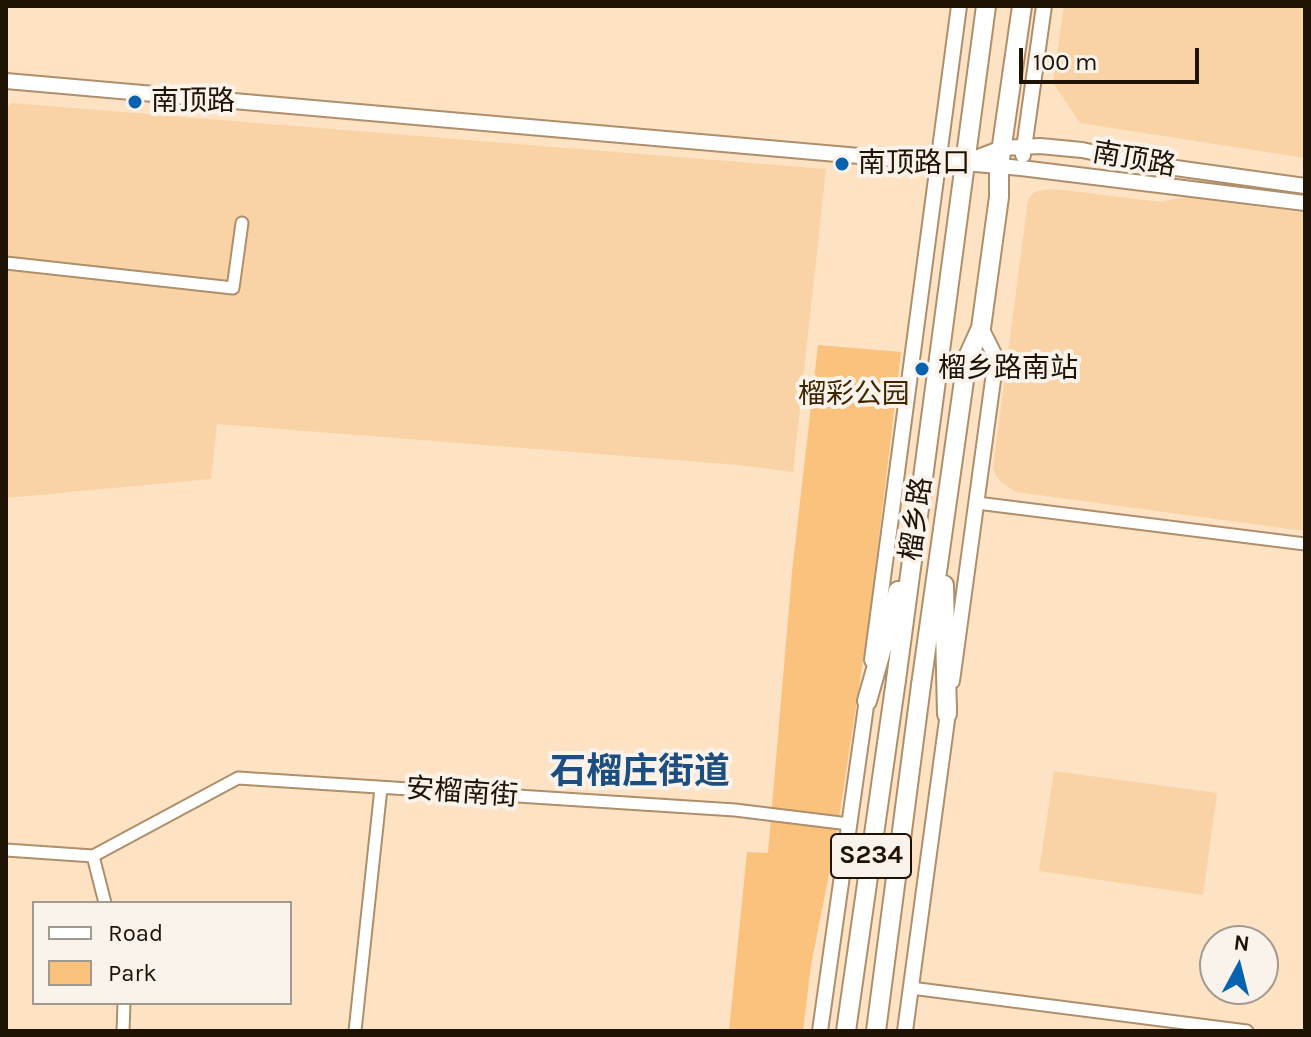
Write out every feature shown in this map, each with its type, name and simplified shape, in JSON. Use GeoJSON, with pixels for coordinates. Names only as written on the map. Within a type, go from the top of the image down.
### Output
{"type":"FeatureCollection","features":[{"type":"Feature","properties":{"kind":"main road","name":"榴乡路"},"geometry":{"type":"LineString","coordinates":[[846,1031],[986,6]]}},
{"type":"Feature","properties":{"kind":"main road","name":"榴乡路"},"geometry":{"type":"LineString","coordinates":[[876,1031],[967,359],[981,328],[1022,6]]}},
{"type":"Feature","properties":{"kind":"main road"},"geometry":{"type":"LineString","coordinates":[[867,701],[915,531]]}},
{"type":"Feature","properties":{"kind":"main road"},"geometry":{"type":"LineString","coordinates":[[943,531],[947,714]]}},
{"type":"Feature","properties":{"kind":"street","name":"榴乡路"},"geometry":{"type":"LineString","coordinates":[[820,1031],[959,6]]}},
{"type":"Feature","properties":{"kind":"street"},"geometry":{"type":"LineString","coordinates":[[1021,168],[1044,6]]}},
{"type":"Feature","properties":{"kind":"street","name":"南顶路"},"geometry":{"type":"LineString","coordinates":[[6,81],[939,163],[964,163],[1001,157],[1024,146],[1082,150],[1154,165],[1305,186]]}},
{"type":"Feature","properties":{"kind":"street","name":"南顶路"},"geometry":{"type":"LineString","coordinates":[[1001,157],[1021,168],[1305,203]]}},
{"type":"Feature","properties":{"kind":"street"},"geometry":{"type":"LineString","coordinates":[[6,263],[233,288],[242,223]]}},
{"type":"Feature","properties":{"kind":"street","name":"榴乡路"},"geometry":{"type":"LineString","coordinates":[[905,1031],[996,358],[981,328]]}},
{"type":"Feature","properties":{"kind":"street"},"geometry":{"type":"LineString","coordinates":[[977,503],[1305,544]]}},
{"type":"Feature","properties":{"kind":"street","name":"安榴南街"},"geometry":{"type":"LineString","coordinates":[[93,856],[238,778],[735,810],[849,824]]}},
{"type":"Feature","properties":{"kind":"street"},"geometry":{"type":"LineString","coordinates":[[355,1031],[381,788]]}},
{"type":"Feature","properties":{"kind":"street"},"geometry":{"type":"LineString","coordinates":[[6,850],[93,856],[104,901]]}},
{"type":"Feature","properties":{"kind":"street"},"geometry":{"type":"LineString","coordinates":[[911,988],[1247,1031]]}},
{"type":"Feature","properties":{"kind":"street"},"geometry":{"type":"LineString","coordinates":[[123,1031],[124,1005]]}},
{"type":"Feature","properties":{"kind":"shaded area"},"geometry":{"type":"Polygon","coordinates":[[[1064,6],[1305,6],[1305,158],[1080,123],[1053,83],[1064,6]]]}},
{"type":"Feature","properties":{"kind":"shaded area"},"geometry":{"type":"Polygon","coordinates":[[[11,103],[826,169],[793,472],[739,465],[217,424],[211,479],[6,498],[6,108],[11,103]]]}},
{"type":"Feature","properties":{"kind":"shaded area"},"geometry":{"type":"Polygon","coordinates":[[[1055,189],[1160,202],[1185,197],[1305,213],[1305,531],[1016,492],[996,476],[993,468],[1028,200],[1033,193],[1055,189]]]}},
{"type":"Feature","properties":{"kind":"shaded area"},"geometry":{"type":"Polygon","coordinates":[[[1054,771],[1217,793],[1203,895],[1039,871],[1054,771]]]}},
{"type":"Feature","properties":{"kind":"green space","name":"榴彩公园"},"geometry":{"type":"Polygon","coordinates":[[[818,345],[901,352],[869,622],[835,844],[811,965],[803,1031],[729,1031],[747,852],[768,853],[792,572],[818,345]]]}},
{"type":"Feature","properties":{"kind":"place","name":"南顶路"},"geometry":{"type":"Point","coordinates":[135,102]}},
{"type":"Feature","properties":{"kind":"place","name":"南顶路口"},"geometry":{"type":"Point","coordinates":[842,164]}},
{"type":"Feature","properties":{"kind":"place","name":"榴乡路南站"},"geometry":{"type":"Point","coordinates":[922,369]}},
{"type":"Feature","properties":{"kind":"district","name":"石榴庄街道"},"geometry":{"type":"Point","coordinates":[640,773]}}]}
